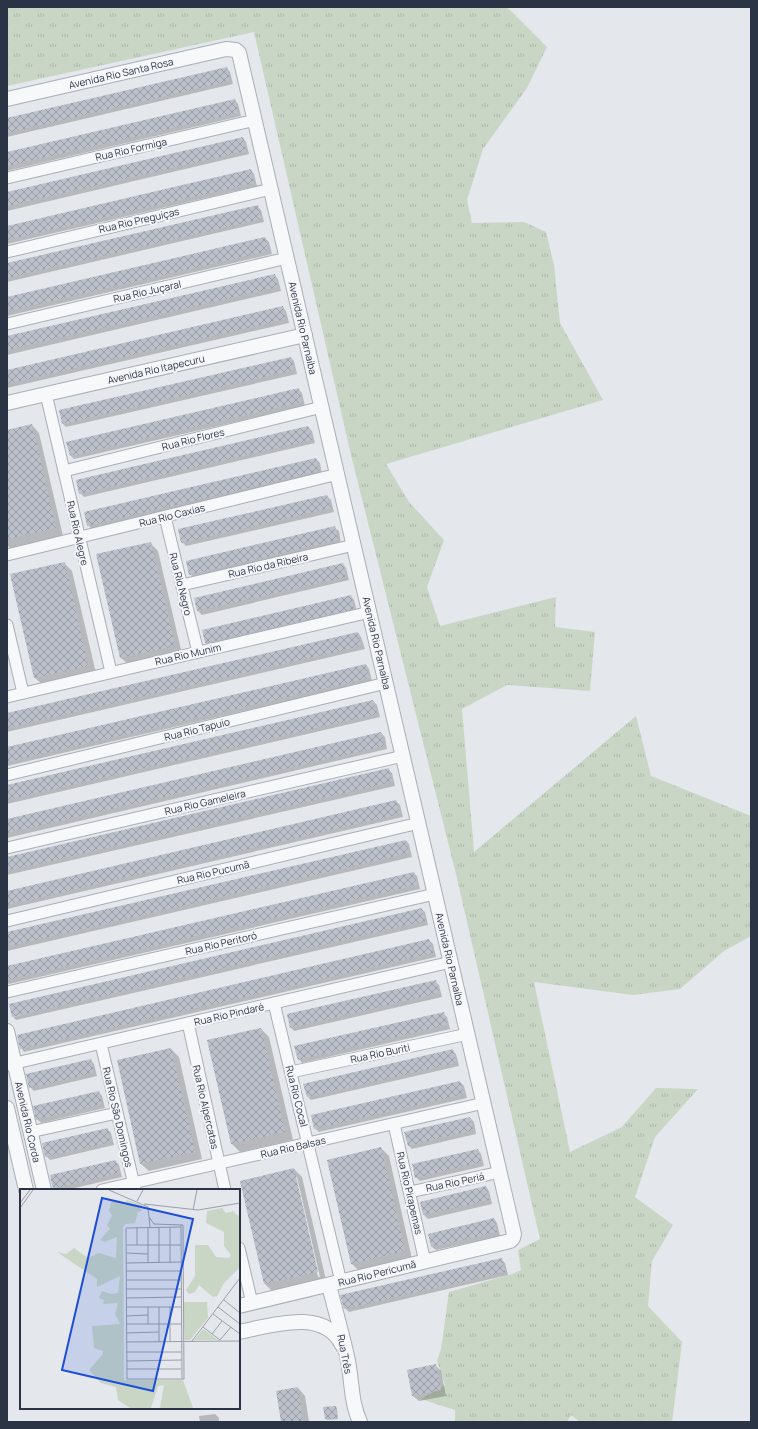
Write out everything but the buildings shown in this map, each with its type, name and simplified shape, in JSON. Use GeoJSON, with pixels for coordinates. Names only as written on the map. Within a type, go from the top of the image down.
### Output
{"type":"FeatureCollection","features":[{"type":"Feature","properties":{"kind":"street","name":"Avenida Rio Santa Rosa"},"geometry":{"type":"LineString","coordinates":[[7,98],[226,49],[236,50]]}},
{"type":"Feature","properties":{"kind":"street","name":"Avenida Rio Parnaíba"},"geometry":{"type":"LineString","coordinates":[[236,50],[240,58],[255,120],[338,474],[500,1172],[514,1234],[513,1238]]}},
{"type":"Feature","properties":{"kind":"street","name":"Rua Rio Formiga"},"geometry":{"type":"LineString","coordinates":[[7,178],[255,120]]}},
{"type":"Feature","properties":{"kind":"street","name":"Rua Rio Preguiças"},"geometry":{"type":"LineString","coordinates":[[7,252],[271,189]]}},
{"type":"Feature","properties":{"kind":"street","name":"Rua Rio Juçaral"},"geometry":{"type":"LineString","coordinates":[[7,324],[287,258]]}},
{"type":"Feature","properties":{"kind":"street","name":"Avenida Rio Itapecuru"},"geometry":{"type":"LineString","coordinates":[[7,403],[305,335]]}},
{"type":"Feature","properties":{"kind":"street","name":"Rua Rio Alegre"},"geometry":{"type":"LineString","coordinates":[[46,394],[111,672]]}},
{"type":"Feature","properties":{"kind":"street","name":"Rua Rio Flores"},"geometry":{"type":"LineString","coordinates":[[64,471],[322,407]]}},
{"type":"Feature","properties":{"kind":"street","name":"Rua Rio Caxias"},"geometry":{"type":"LineString","coordinates":[[7,556],[338,474]]}},
{"type":"Feature","properties":{"kind":"street","name":"Rua Rio Negro"},"geometry":{"type":"LineString","coordinates":[[165,517],[198,652]]}},
{"type":"Feature","properties":{"kind":"street","name":"Rua Rio da Ribeira"},"geometry":{"type":"LineString","coordinates":[[182,585],[354,545]]}},
{"type":"Feature","properties":{"kind":"street","name":"Rua Rio Munim"},"geometry":{"type":"LineString","coordinates":[[7,697],[370,612]]}},
{"type":"Feature","properties":{"kind":"street"},"geometry":{"type":"LineString","coordinates":[[7,625],[23,693]]}},
{"type":"Feature","properties":{"kind":"street","name":"Rua Rio Tapuio"},"geometry":{"type":"LineString","coordinates":[[7,775],[386,683]]}},
{"type":"Feature","properties":{"kind":"street","name":"Rua Rio Gameleira"},"geometry":{"type":"LineString","coordinates":[[7,848],[403,756]]}},
{"type":"Feature","properties":{"kind":"street","name":"Rua Rio Pucumã"},"geometry":{"type":"LineString","coordinates":[[7,921],[419,823]]}},
{"type":"Feature","properties":{"kind":"street","name":"Rua Rio Peritoró"},"geometry":{"type":"LineString","coordinates":[[7,992],[435,894]]}},
{"type":"Feature","properties":{"kind":"street","name":"Rua Rio Pindaré"},"geometry":{"type":"LineString","coordinates":[[11,1065],[451,962]]}},
{"type":"Feature","properties":{"kind":"street","name":"Rua Rio Cocal"},"geometry":{"type":"LineString","coordinates":[[274,1003],[308,1143],[335,1284]]}},
{"type":"Feature","properties":{"kind":"street","name":"Rua Rio Alpercatas"},"geometry":{"type":"LineString","coordinates":[[188,1024],[225,1189]]}},
{"type":"Feature","properties":{"kind":"street","name":"Avenida Rio Corda"},"geometry":{"type":"LineString","coordinates":[[7,1031],[11,1065],[30,1132],[44,1189]]}},
{"type":"Feature","properties":{"kind":"street","name":"Rua Rio Buriti"},"geometry":{"type":"LineString","coordinates":[[291,1072],[468,1034]]}},
{"type":"Feature","properties":{"kind":"street","name":"Rua Rio São Domingos"},"geometry":{"type":"LineString","coordinates":[[101,1044],[135,1186]]}},
{"type":"Feature","properties":{"kind":"street","name":"Rua Rio Balsas"},"geometry":{"type":"LineString","coordinates":[[110,1189],[135,1186],[219,1164],[484,1103]]}},
{"type":"Feature","properties":{"kind":"street","name":"Avenida Rio Corda"},"geometry":{"type":"LineString","coordinates":[[7,1108],[26,1189]]}},
{"type":"Feature","properties":{"kind":"street"},"geometry":{"type":"LineString","coordinates":[[30,1132],[118,1113]]}},
{"type":"Feature","properties":{"kind":"street","name":"Rua Rio Pirapemas"},"geometry":{"type":"LineString","coordinates":[[394,1124],[425,1262]]}},
{"type":"Feature","properties":{"kind":"street","name":"Rua Rio Periá"},"geometry":{"type":"LineString","coordinates":[[410,1192],[500,1172]]}},
{"type":"Feature","properties":{"kind":"street","name":"Rua Rio Pericumã"},"geometry":{"type":"LineString","coordinates":[[246,1305],[510,1241],[513,1238]]}},
{"type":"Feature","properties":{"kind":"street"},"geometry":{"type":"LineString","coordinates":[[240,1256],[246,1305]]}},
{"type":"Feature","properties":{"kind":"street","name":"Rua Três"},"geometry":{"type":"LineString","coordinates":[[335,1284],[354,1402],[360,1422]]}},
{"type":"Feature","properties":{"kind":"street"},"geometry":{"type":"LineString","coordinates":[[240,1332],[297,1322],[320,1324],[334,1332],[339,1338],[348,1362]]}},
{"type":"Feature","properties":{"kind":"green space"},"geometry":{"type":"Polygon","coordinates":[[[7,7],[507,7],[547,47],[527,88],[483,149],[467,200],[472,223],[524,222],[546,232],[554,265],[560,323],[603,400],[386,464],[409,502],[444,540],[427,587],[440,626],[556,597],[555,627],[595,632],[590,691],[507,685],[462,709],[474,852],[636,716],[651,776],[751,816],[751,936],[724,951],[680,989],[633,995],[534,982],[570,1152],[622,1127],[656,1088],[698,1089],[655,1137],[635,1197],[673,1225],[652,1261],[648,1306],[682,1342],[672,1422],[580,1422],[571,1415],[567,1422],[455,1422],[455,1410],[421,1399],[445,1385],[437,1361],[441,1349],[449,1292],[521,1270],[518,1250],[540,1239],[456,874],[351,455],[254,32],[7,86],[7,7]]]}}]}
